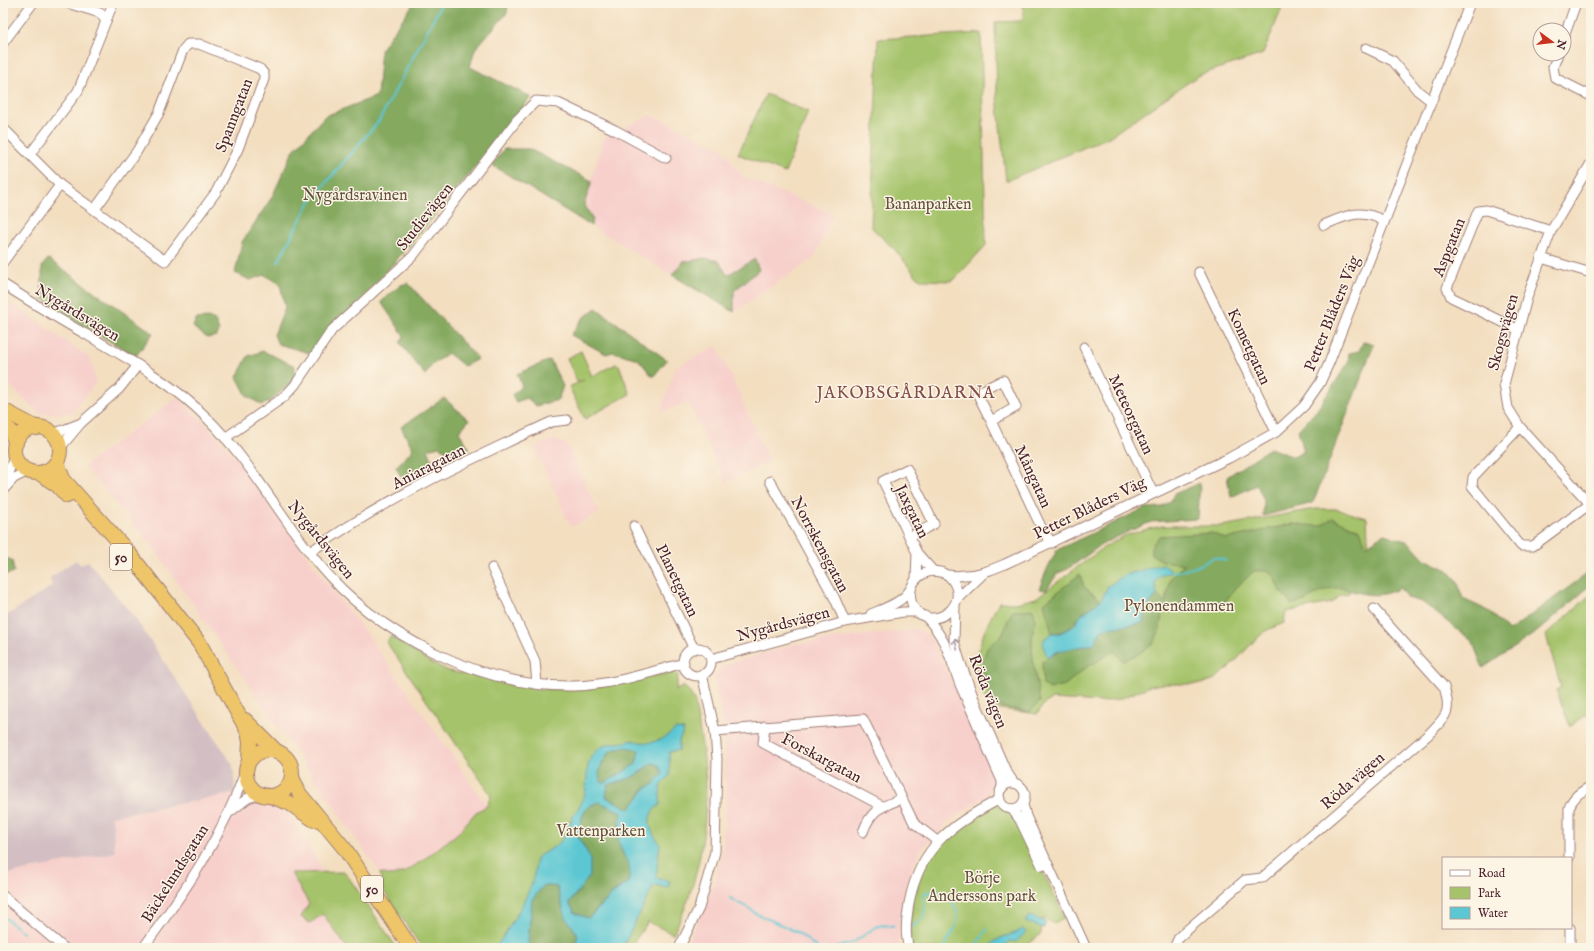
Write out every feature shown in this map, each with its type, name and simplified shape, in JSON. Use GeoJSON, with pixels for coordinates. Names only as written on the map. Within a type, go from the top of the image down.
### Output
{"type":"FeatureCollection","features":[{"type":"Feature","properties":{"kind":"highway"},"geometry":{"type":"LineString","coordinates":[[3,410],[37,428],[45,429],[54,434],[60,448],[57,463],[48,470],[34,472],[20,466],[10,430],[3,424]]}},
{"type":"Feature","properties":{"kind":"highway"},"geometry":{"type":"LineString","coordinates":[[15,449],[24,432],[37,428]]}},
{"type":"Feature","properties":{"kind":"highway","name":"50"},"geometry":{"type":"LineString","coordinates":[[57,463],[63,479],[129,553],[200,644],[237,711],[250,742],[248,764]]}},
{"type":"Feature","properties":{"kind":"highway","name":"50"},"geometry":{"type":"LineString","coordinates":[[34,472],[58,486],[200,644]]}},
{"type":"Feature","properties":{"kind":"highway","name":"50"},"geometry":{"type":"LineString","coordinates":[[237,711],[275,750]]}},
{"type":"Feature","properties":{"kind":"highway"},"geometry":{"type":"LineString","coordinates":[[275,750],[283,754],[289,760],[292,768],[292,777],[284,791],[265,795],[250,786],[247,780],[248,764],[260,751],[275,750]]}},
{"type":"Feature","properties":{"kind":"highway","name":"50"},"geometry":{"type":"LineString","coordinates":[[292,777],[299,793],[345,849],[411,948]]}},
{"type":"Feature","properties":{"kind":"highway","name":"50"},"geometry":{"type":"LineString","coordinates":[[265,795],[299,809],[331,832]]}},
{"type":"Feature","properties":{"kind":"street"},"geometry":{"type":"LineString","coordinates":[[3,43],[33,3]]}},
{"type":"Feature","properties":{"kind":"street"},"geometry":{"type":"LineString","coordinates":[[67,3],[100,12],[106,21]]}},
{"type":"Feature","properties":{"kind":"street"},"geometry":{"type":"LineString","coordinates":[[30,154],[78,91],[113,3]]}},
{"type":"Feature","properties":{"kind":"street","name":"Petter Blåders Väg"},"geometry":{"type":"LineString","coordinates":[[948,575],[984,573],[1229,458],[1276,432],[1304,406],[1320,383],[1329,363],[1470,3]]}},
{"type":"Feature","properties":{"kind":"street"},"geometry":{"type":"LineString","coordinates":[[1569,22],[1576,3]]}},
{"type":"Feature","properties":{"kind":"street","name":"Spanngatan"},"geometry":{"type":"LineString","coordinates":[[3,128],[60,185],[165,261],[216,192],[238,150],[264,79],[264,74],[260,69],[199,44],[188,44],[183,50],[159,113],[137,151],[95,209]]}},
{"type":"Feature","properties":{"kind":"street"},"geometry":{"type":"LineString","coordinates":[[1366,48],[1393,61],[1418,91],[1431,101]]}},
{"type":"Feature","properties":{"kind":"street"},"geometry":{"type":"LineString","coordinates":[[1555,62],[1553,67],[1555,78],[1591,96]]}},
{"type":"Feature","properties":{"kind":"street","name":"Studievägen"},"geometry":{"type":"LineString","coordinates":[[225,438],[284,397],[295,385],[332,330],[413,256],[517,120],[536,101],[558,103],[615,130],[666,158]]}},
{"type":"Feature","properties":{"kind":"street","name":"Skogsvägen"},"geometry":{"type":"LineString","coordinates":[[1590,166],[1551,231],[1518,329],[1504,384],[1508,408],[1520,427],[1590,504]]}},
{"type":"Feature","properties":{"kind":"street"},"geometry":{"type":"LineString","coordinates":[[3,262],[60,185]]}},
{"type":"Feature","properties":{"kind":"street","name":"Aspgatan"},"geometry":{"type":"LineString","coordinates":[[1518,329],[1451,298],[1447,288],[1478,211],[1486,210],[1551,231]]}},
{"type":"Feature","properties":{"kind":"street"},"geometry":{"type":"LineString","coordinates":[[1324,225],[1354,214],[1373,215],[1384,221]]}},
{"type":"Feature","properties":{"kind":"street"},"geometry":{"type":"LineString","coordinates":[[1541,258],[1591,273]]}},
{"type":"Feature","properties":{"kind":"street","name":"Kometgatan"},"geometry":{"type":"LineString","coordinates":[[1199,272],[1276,432]]}},
{"type":"Feature","properties":{"kind":"street","name":"Nygårdsvägen"},"geometry":{"type":"LineString","coordinates":[[3,284],[45,311],[138,365],[178,393],[206,416],[256,477],[310,552],[348,594],[386,627],[450,660],[499,675],[537,684],[573,686],[611,683],[684,663]]}},
{"type":"Feature","properties":{"kind":"street","name":"Meteorgatan"},"geometry":{"type":"LineString","coordinates":[[1084,347],[1153,493]]}},
{"type":"Feature","properties":{"kind":"street"},"geometry":{"type":"LineString","coordinates":[[60,448],[80,424],[118,389],[138,365]]}},
{"type":"Feature","properties":{"kind":"street","name":"Mångatan"},"geometry":{"type":"LineString","coordinates":[[991,421],[1016,407],[1003,380],[977,393],[1043,531],[1052,542]]}},
{"type":"Feature","properties":{"kind":"street","name":"Aniaragatan"},"geometry":{"type":"LineString","coordinates":[[310,552],[341,530],[368,514],[447,472],[551,422],[567,420]]}},
{"type":"Feature","properties":{"kind":"street"},"geometry":{"type":"LineString","coordinates":[[54,434],[80,424]]}},
{"type":"Feature","properties":{"kind":"street"},"geometry":{"type":"LineString","coordinates":[[1520,427],[1473,477],[1472,486],[1521,546],[1532,546],[1590,504]]}},
{"type":"Feature","properties":{"kind":"street"},"geometry":{"type":"LineString","coordinates":[[3,486],[15,449]]}},
{"type":"Feature","properties":{"kind":"street","name":"Jaxgatan"},"geometry":{"type":"LineString","coordinates":[[910,537],[934,524],[907,469],[883,481],[917,554],[933,571]]}},
{"type":"Feature","properties":{"kind":"street"},"geometry":{"type":"LineString","coordinates":[[3,490],[14,478],[34,472]]}},
{"type":"Feature","properties":{"kind":"street","name":"Norrskensgatan"},"geometry":{"type":"LineString","coordinates":[[770,480],[835,599],[845,622]]}},
{"type":"Feature","properties":{"kind":"street","name":"Planetgatan"},"geometry":{"type":"LineString","coordinates":[[634,526],[694,648]]}},
{"type":"Feature","properties":{"kind":"street","name":"Jaxgatan"},"geometry":{"type":"LineString","coordinates":[[916,579],[917,554]]}},
{"type":"Feature","properties":{"kind":"street"},"geometry":{"type":"LineString","coordinates":[[492,568],[535,661],[537,684]]}},
{"type":"Feature","properties":{"kind":"street"},"geometry":{"type":"LineString","coordinates":[[933,571],[948,575],[956,586],[956,602],[945,615],[938,618],[922,614],[911,601],[911,588],[916,579],[921,575],[933,571]]}},
{"type":"Feature","properties":{"kind":"street","name":"Petter Blåders Väg"},"geometry":{"type":"LineString","coordinates":[[956,602],[984,573]]}},
{"type":"Feature","properties":{"kind":"street","name":"Nygårdsvägen"},"geometry":{"type":"LineString","coordinates":[[863,618],[899,601],[908,594],[911,588]]}},
{"type":"Feature","properties":{"kind":"street","name":"Röda vägen"},"geometry":{"type":"LineString","coordinates":[[956,602],[954,641],[960,661],[974,699],[999,757],[1014,783]]}},
{"type":"Feature","properties":{"kind":"street","name":"Röda vägen"},"geometry":{"type":"LineString","coordinates":[[1174,948],[1179,937],[1232,890],[1245,880],[1262,878],[1429,734],[1446,716],[1448,702],[1444,687],[1374,609]]}},
{"type":"Feature","properties":{"kind":"street","name":"Nygårdsvägen"},"geometry":{"type":"LineString","coordinates":[[711,658],[863,618],[903,612],[922,614]]}},
{"type":"Feature","properties":{"kind":"street","name":"Röda vägen"},"geometry":{"type":"LineString","coordinates":[[922,614],[938,629],[947,646],[962,687],[1002,781],[1002,788]]}},
{"type":"Feature","properties":{"kind":"street"},"geometry":{"type":"LineString","coordinates":[[694,648],[706,651],[711,658],[710,666],[702,674],[690,673],[684,663],[685,656],[694,648]]}},
{"type":"Feature","properties":{"kind":"street"},"geometry":{"type":"LineString","coordinates":[[679,948],[699,908],[715,852],[717,759],[715,731],[702,674]]}},
{"type":"Feature","properties":{"kind":"street","name":"Forskargatan"},"geometry":{"type":"LineString","coordinates":[[715,731],[863,719],[914,823],[937,841]]}},
{"type":"Feature","properties":{"kind":"street","name":"Forskargatan"},"geometry":{"type":"LineString","coordinates":[[765,726],[763,743],[882,806]]}},
{"type":"Feature","properties":{"kind":"street","name":"Bäckelundsgatan"},"geometry":{"type":"LineString","coordinates":[[143,948],[166,918],[196,874],[229,813],[248,764]]}},
{"type":"Feature","properties":{"kind":"street"},"geometry":{"type":"LineString","coordinates":[[1082,948],[1071,923],[1026,816],[1023,804],[1026,797],[1024,790],[1018,784],[1014,783],[1005,785],[1002,788],[1000,799],[1005,807],[1012,809],[1020,820],[1071,923],[1086,948]]}},
{"type":"Feature","properties":{"kind":"street"},"geometry":{"type":"LineString","coordinates":[[1569,857],[1569,808],[1571,801],[1575,796],[1591,786]]}},
{"type":"Feature","properties":{"kind":"street","name":"Bäckelundsgatan"},"geometry":{"type":"LineString","coordinates":[[229,813],[248,798],[265,795]]}},
{"type":"Feature","properties":{"kind":"street"},"geometry":{"type":"LineString","coordinates":[[863,832],[868,819],[882,806],[901,799]]}},
{"type":"Feature","properties":{"kind":"street"},"geometry":{"type":"LineString","coordinates":[[909,948],[907,941],[907,916],[912,891],[920,869],[937,841],[953,826],[1000,799]]}},
{"type":"Feature","properties":{"kind":"street"},"geometry":{"type":"LineString","coordinates":[[1012,809],[1023,804]]}},
{"type":"Feature","properties":{"kind":"street"},"geometry":{"type":"LineString","coordinates":[[3,896],[64,948]]}},
{"type":"Feature","properties":{"kind":"street"},"geometry":{"type":"LineString","coordinates":[[1570,929],[1570,948]]}},
{"type":"Feature","properties":{"kind":"shaded area"},"geometry":{"type":"Polygon","coordinates":[[[651,115],[722,148],[743,177],[833,214],[815,257],[734,312],[591,226],[593,219],[584,205],[603,138],[651,115]]]}},
{"type":"Feature","properties":{"kind":"shaded area"},"geometry":{"type":"Polygon","coordinates":[[[3,298],[90,358],[96,382],[71,413],[40,414],[3,379],[3,298]]]}},
{"type":"Feature","properties":{"kind":"shaded area"},"geometry":{"type":"Polygon","coordinates":[[[717,346],[769,461],[726,483],[688,402],[660,413],[676,367],[717,346]]]}},
{"type":"Feature","properties":{"kind":"shaded area"},"geometry":{"type":"Polygon","coordinates":[[[178,397],[209,428],[250,475],[310,561],[369,637],[487,806],[476,812],[458,833],[405,872],[392,876],[380,873],[153,547],[84,466],[178,397]]]}},
{"type":"Feature","properties":{"kind":"shaded area"},"geometry":{"type":"Polygon","coordinates":[[[553,439],[567,445],[599,513],[571,527],[535,448],[553,439]]]}},
{"type":"Feature","properties":{"kind":"shaded area"},"geometry":{"type":"Polygon","coordinates":[[[76,560],[81,565],[88,561],[135,618],[233,765],[235,791],[232,794],[112,816],[115,852],[3,875],[3,618],[52,586],[50,578],[76,560]]]}},
{"type":"Feature","properties":{"kind":"shaded area"},"geometry":{"type":"Polygon","coordinates":[[[916,629],[930,637],[989,761],[994,780],[988,795],[947,823],[922,849],[913,865],[905,890],[900,917],[899,942],[901,948],[685,948],[713,888],[723,849],[726,801],[724,730],[714,678],[721,666],[794,644],[916,629]]]}},
{"type":"Feature","properties":{"kind":"shaded area"},"geometry":{"type":"Polygon","coordinates":[[[235,791],[288,812],[370,948],[3,948],[3,875],[115,852],[112,816],[232,794],[235,791]]]}},
{"type":"Feature","properties":{"kind":"green space","name":"Nygårdsravinen"},"geometry":{"type":"Polygon","coordinates":[[[414,3],[508,3],[507,13],[475,49],[470,67],[531,97],[424,228],[313,354],[278,344],[274,335],[285,307],[280,284],[265,275],[250,280],[235,273],[242,242],[272,197],[293,151],[325,116],[377,96],[381,49],[414,3]]]}},
{"type":"Feature","properties":{"kind":"green space"},"geometry":{"type":"Polygon","coordinates":[[[1024,3],[1284,3],[1263,54],[1199,75],[1109,137],[1006,181],[997,97],[995,22],[1022,21],[1024,3]]]}},
{"type":"Feature","properties":{"kind":"green space","name":"Bananparken"},"geometry":{"type":"Polygon","coordinates":[[[981,33],[986,245],[955,279],[950,281],[923,280],[917,277],[896,251],[871,227],[878,39],[981,33]]]}},
{"type":"Feature","properties":{"kind":"green space"},"geometry":{"type":"Polygon","coordinates":[[[766,94],[808,112],[785,173],[738,154],[766,94]]]}},
{"type":"Feature","properties":{"kind":"green space"},"geometry":{"type":"Polygon","coordinates":[[[504,149],[529,149],[592,181],[584,205],[593,219],[591,226],[492,165],[504,149]]]}},
{"type":"Feature","properties":{"kind":"green space"},"geometry":{"type":"Polygon","coordinates":[[[705,258],[719,261],[727,275],[755,259],[759,270],[734,291],[734,312],[672,275],[683,262],[705,258]]]}},
{"type":"Feature","properties":{"kind":"green space"},"geometry":{"type":"Polygon","coordinates":[[[48,259],[153,333],[136,356],[52,308],[42,297],[42,266],[48,259]]]}},
{"type":"Feature","properties":{"kind":"green space"},"geometry":{"type":"Polygon","coordinates":[[[408,283],[478,359],[464,366],[448,353],[432,365],[425,375],[400,343],[404,336],[381,302],[401,285],[408,283]]]}},
{"type":"Feature","properties":{"kind":"green space"},"geometry":{"type":"Polygon","coordinates":[[[596,308],[667,360],[653,377],[638,359],[613,352],[606,354],[571,335],[582,319],[596,308]]]}},
{"type":"Feature","properties":{"kind":"green space"},"geometry":{"type":"Polygon","coordinates":[[[210,318],[215,320],[219,331],[217,336],[207,338],[193,327],[196,319],[210,318]]]}},
{"type":"Feature","properties":{"kind":"green space"},"geometry":{"type":"Polygon","coordinates":[[[1363,342],[1374,344],[1313,503],[1263,516],[1264,500],[1257,485],[1231,497],[1227,477],[1270,448],[1294,457],[1304,451],[1298,430],[1317,410],[1348,363],[1349,353],[1359,351],[1363,342]]]}},
{"type":"Feature","properties":{"kind":"green space"},"geometry":{"type":"Polygon","coordinates":[[[263,351],[295,366],[293,380],[273,399],[262,405],[247,396],[237,377],[248,356],[263,351]]]}},
{"type":"Feature","properties":{"kind":"green space"},"geometry":{"type":"Polygon","coordinates":[[[581,351],[592,376],[616,364],[619,365],[630,394],[585,419],[569,387],[584,380],[577,382],[567,358],[581,351]]]}},
{"type":"Feature","properties":{"kind":"green space"},"geometry":{"type":"Polygon","coordinates":[[[550,360],[563,386],[558,400],[536,406],[527,398],[516,402],[512,395],[522,386],[517,374],[550,360]]]}},
{"type":"Feature","properties":{"kind":"green space"},"geometry":{"type":"Polygon","coordinates":[[[444,398],[469,420],[459,432],[470,449],[455,458],[439,446],[428,449],[434,467],[404,482],[396,467],[413,449],[401,427],[444,398]]]}},
{"type":"Feature","properties":{"kind":"green space"},"geometry":{"type":"Polygon","coordinates":[[[1200,483],[1198,519],[1151,522],[1125,533],[1101,545],[1068,569],[1058,573],[1046,590],[1039,589],[1057,550],[1145,508],[1162,507],[1171,501],[1174,494],[1200,483]]]}},
{"type":"Feature","properties":{"kind":"green space","name":"Pylonendammen"},"geometry":{"type":"Polygon","coordinates":[[[1314,509],[1336,509],[1367,518],[1369,559],[1349,593],[1341,595],[1331,603],[1286,612],[1284,623],[1267,630],[1255,640],[1230,667],[1215,679],[1201,684],[1162,684],[1150,686],[1120,699],[1101,702],[1052,699],[1044,704],[1037,714],[992,708],[982,693],[978,681],[977,658],[983,634],[999,602],[1016,603],[1036,598],[1103,548],[1124,536],[1144,530],[1162,526],[1222,526],[1314,509]]]}},
{"type":"Feature","properties":{"kind":"green space"},"geometry":{"type":"Polygon","coordinates":[[[1333,518],[1360,530],[1366,546],[1384,534],[1409,542],[1425,559],[1448,570],[1457,580],[1463,599],[1487,610],[1509,631],[1591,571],[1591,585],[1538,631],[1483,668],[1472,641],[1422,602],[1407,598],[1400,588],[1388,593],[1376,595],[1341,588],[1330,589],[1304,601],[1291,604],[1280,590],[1270,571],[1254,571],[1235,589],[1223,604],[1202,611],[1189,609],[1162,613],[1161,624],[1156,639],[1147,649],[1140,653],[1123,661],[1114,651],[1084,669],[1065,685],[1049,689],[1043,685],[1042,662],[1060,651],[1094,644],[1102,629],[1142,623],[1150,603],[1157,595],[1165,603],[1171,578],[1184,564],[1163,561],[1151,554],[1151,547],[1159,536],[1212,533],[1226,539],[1291,524],[1320,526],[1333,518]]]}},
{"type":"Feature","properties":{"kind":"green space"},"geometry":{"type":"Polygon","coordinates":[[[3,557],[12,560],[14,572],[3,576],[3,557]]]}},
{"type":"Feature","properties":{"kind":"green space"},"geometry":{"type":"Polygon","coordinates":[[[1080,574],[1084,587],[1101,600],[1081,615],[1072,626],[1063,632],[1052,633],[1044,603],[1080,574]]]}},
{"type":"Feature","properties":{"kind":"green space"},"geometry":{"type":"Polygon","coordinates":[[[1591,594],[1591,712],[1570,726],[1556,690],[1561,687],[1546,635],[1591,594]]]}},
{"type":"Feature","properties":{"kind":"green space"},"geometry":{"type":"Polygon","coordinates":[[[1033,609],[1035,622],[1032,637],[1032,650],[1040,702],[1030,712],[995,706],[984,677],[983,662],[985,654],[989,645],[1003,633],[1008,619],[1013,611],[1033,609]]]}},
{"type":"Feature","properties":{"kind":"green space","name":"Vattenparken"},"geometry":{"type":"Polygon","coordinates":[[[390,636],[430,662],[449,671],[537,689],[569,689],[608,685],[675,672],[678,675],[676,691],[683,686],[689,691],[695,702],[702,743],[706,784],[706,803],[705,822],[699,861],[688,899],[673,934],[648,922],[630,948],[422,948],[383,890],[380,873],[392,876],[405,872],[423,860],[458,833],[476,812],[487,806],[491,795],[387,643],[390,636]]]}},
{"type":"Feature","properties":{"kind":"green space"},"geometry":{"type":"Polygon","coordinates":[[[626,746],[639,750],[636,764],[605,783],[601,782],[599,773],[606,757],[611,750],[626,746]]]}},
{"type":"Feature","properties":{"kind":"green space"},"geometry":{"type":"Polygon","coordinates":[[[652,763],[659,765],[663,774],[655,784],[645,788],[630,809],[606,797],[608,785],[633,777],[652,763]]]}},
{"type":"Feature","properties":{"kind":"green space","name":"Börje Anderssons park"},"geometry":{"type":"Polygon","coordinates":[[[1000,799],[1005,807],[1012,809],[1065,917],[1055,924],[1043,918],[1041,934],[1022,948],[909,948],[912,891],[937,841],[1000,799]]]}},
{"type":"Feature","properties":{"kind":"green space"},"geometry":{"type":"Polygon","coordinates":[[[599,802],[622,812],[618,828],[631,872],[628,883],[617,889],[588,918],[575,913],[569,903],[579,891],[590,857],[578,837],[581,820],[588,807],[599,802]]]}},
{"type":"Feature","properties":{"kind":"green space"},"geometry":{"type":"Polygon","coordinates":[[[345,872],[397,948],[347,948],[323,914],[310,923],[301,917],[309,904],[291,873],[345,872]]]}},
{"type":"Feature","properties":{"kind":"green space"},"geometry":{"type":"Polygon","coordinates":[[[544,885],[557,887],[565,916],[578,935],[574,948],[532,948],[528,942],[532,900],[544,885]]]}},
{"type":"Feature","properties":{"kind":"water","name":"Pylonendammen"},"geometry":{"type":"Polygon","coordinates":[[[1163,564],[1172,572],[1160,576],[1155,582],[1157,595],[1150,603],[1142,623],[1102,629],[1094,644],[1059,651],[1047,657],[1043,646],[1044,639],[1052,633],[1060,633],[1074,626],[1080,616],[1101,600],[1108,586],[1125,575],[1163,564]]]}},
{"type":"Feature","properties":{"kind":"water","name":"Vattenparken"},"geometry":{"type":"Polygon","coordinates":[[[676,729],[684,730],[679,741],[679,750],[669,752],[670,776],[661,786],[660,805],[655,809],[650,818],[653,834],[660,843],[656,878],[670,881],[668,888],[654,885],[624,945],[621,948],[574,948],[578,935],[565,916],[557,887],[544,885],[532,900],[528,942],[532,948],[496,948],[528,893],[535,870],[536,858],[559,843],[582,802],[588,766],[597,750],[606,745],[632,740],[639,742],[656,741],[665,737],[676,729]],[[626,747],[611,750],[600,769],[599,778],[601,782],[605,783],[636,764],[639,750],[626,747]],[[652,763],[633,777],[608,785],[606,797],[630,809],[646,788],[654,784],[663,774],[659,765],[652,763]],[[599,802],[588,807],[583,815],[578,837],[590,857],[590,876],[569,903],[575,913],[588,918],[616,891],[628,883],[630,870],[620,847],[618,837],[622,812],[599,802]]]}},
{"type":"Feature","properties":{"kind":"water"},"geometry":{"type":"Polygon","coordinates":[[[1029,916],[1046,922],[1044,928],[1025,922],[1029,916]]]}},
{"type":"Feature","properties":{"kind":"water"},"geometry":{"type":"Polygon","coordinates":[[[1023,929],[1026,932],[1016,942],[1009,941],[1002,948],[989,948],[1000,938],[1014,934],[1023,929]]]}},
{"type":"Feature","properties":{"kind":"waterway"},"geometry":{"type":"LineString","coordinates":[[278,262],[309,203],[379,121],[442,3]]}},
{"type":"Feature","properties":{"kind":"waterway"},"geometry":{"type":"LineString","coordinates":[[1172,572],[1194,568],[1214,557],[1226,561]]}},
{"type":"Feature","properties":{"kind":"waterway"},"geometry":{"type":"LineString","coordinates":[[912,927],[925,917],[925,893],[931,891],[943,894],[953,903],[957,916],[956,925],[947,941],[945,948]]}},
{"type":"Feature","properties":{"kind":"waterway"},"geometry":{"type":"LineString","coordinates":[[730,898],[755,913],[799,933],[817,948]]}},
{"type":"Feature","properties":{"kind":"waterway"},"geometry":{"type":"LineString","coordinates":[[3,916],[23,933]]}},
{"type":"Feature","properties":{"kind":"waterway"},"geometry":{"type":"LineString","coordinates":[[835,948],[855,941],[878,926],[894,926]]}},
{"type":"Feature","properties":{"kind":"waterway"},"geometry":{"type":"LineString","coordinates":[[974,948],[987,929]]}},
{"type":"Feature","properties":{"kind":"district","name":"JAKOBSGÅRDARNA"},"geometry":{"type":"Point","coordinates":[906,392]}}]}
